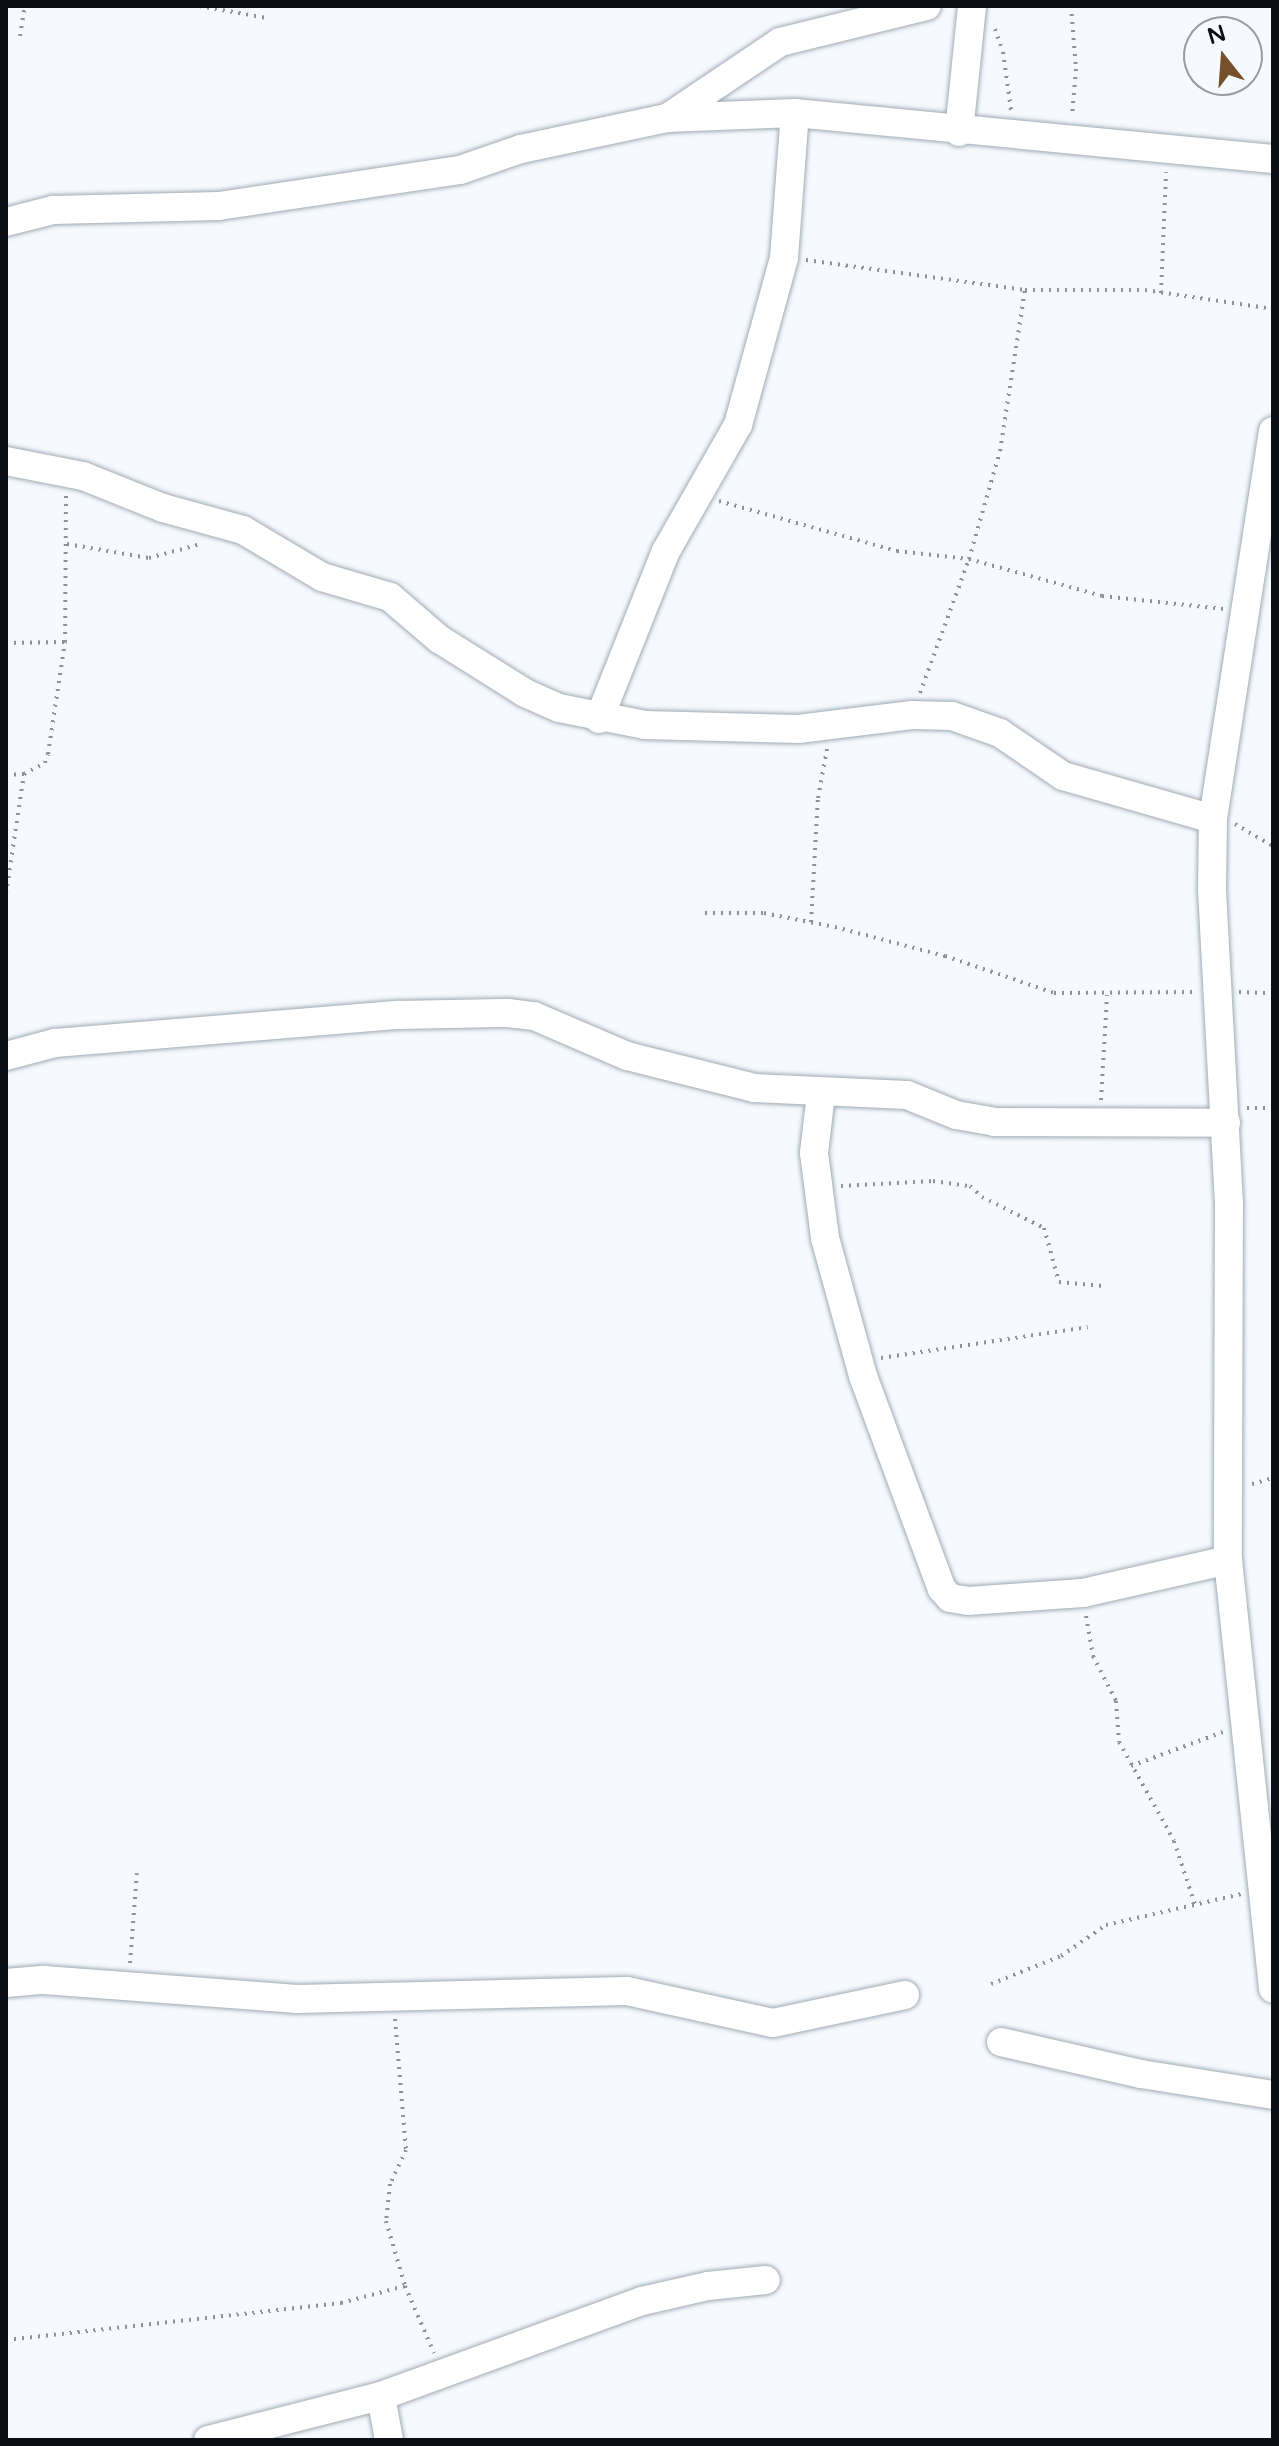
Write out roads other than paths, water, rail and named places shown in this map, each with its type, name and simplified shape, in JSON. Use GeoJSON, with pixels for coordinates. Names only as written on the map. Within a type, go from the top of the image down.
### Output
{"type":"FeatureCollection","features":[{"type":"Feature","properties":{"kind":"street"},"geometry":{"type":"LineString","coordinates":[[667,118],[780,42],[927,6]]}},
{"type":"Feature","properties":{"kind":"street"},"geometry":{"type":"LineString","coordinates":[[959,132],[981,14]]}},
{"type":"Feature","properties":{"kind":"street"},"geometry":{"type":"LineString","coordinates":[[599,719],[660,564],[738,425],[784,258],[795,113]]}},
{"type":"Feature","properties":{"kind":"street"},"geometry":{"type":"LineString","coordinates":[[6,222],[53,210],[219,206],[460,170],[521,149],[667,118],[795,113],[959,132],[1070,139],[1273,159]]}},
{"type":"Feature","properties":{"kind":"street"},"geometry":{"type":"LineString","coordinates":[[1273,431],[1213,819],[1226,1123],[1228,1560],[1273,1989]]}},
{"type":"Feature","properties":{"kind":"street"},"geometry":{"type":"LineString","coordinates":[[6,461],[66,472],[243,530],[322,577],[390,597],[439,639],[525,693],[599,719],[832,728],[912,715],[982,724],[1063,776],[1213,819]]}},
{"type":"Feature","properties":{"kind":"street"},"geometry":{"type":"LineString","coordinates":[[6,1056],[55,1043],[399,1015],[508,1013],[534,1016],[627,1056],[704,1078],[821,1094],[907,1095],[956,1115],[994,1122],[1100,1120],[1226,1123]]}},
{"type":"Feature","properties":{"kind":"street"},"geometry":{"type":"LineString","coordinates":[[821,1094],[814,1153],[816,1189],[859,1362],[942,1589],[950,1598],[968,1601],[1083,1593],[1228,1560]]}},
{"type":"Feature","properties":{"kind":"street"},"geometry":{"type":"LineString","coordinates":[[6,1983],[44,1980],[237,1998],[627,1991],[773,2023],[905,1995]]}},
{"type":"Feature","properties":{"kind":"street"},"geometry":{"type":"LineString","coordinates":[[1001,2042],[1141,2074],[1273,2095]]}},
{"type":"Feature","properties":{"kind":"street"},"geometry":{"type":"LineString","coordinates":[[208,2440],[381,2396],[642,2301],[708,2286],[766,2280]]}},
{"type":"Feature","properties":{"kind":"street"},"geometry":{"type":"LineString","coordinates":[[381,2396],[389,2440]]}}]}
